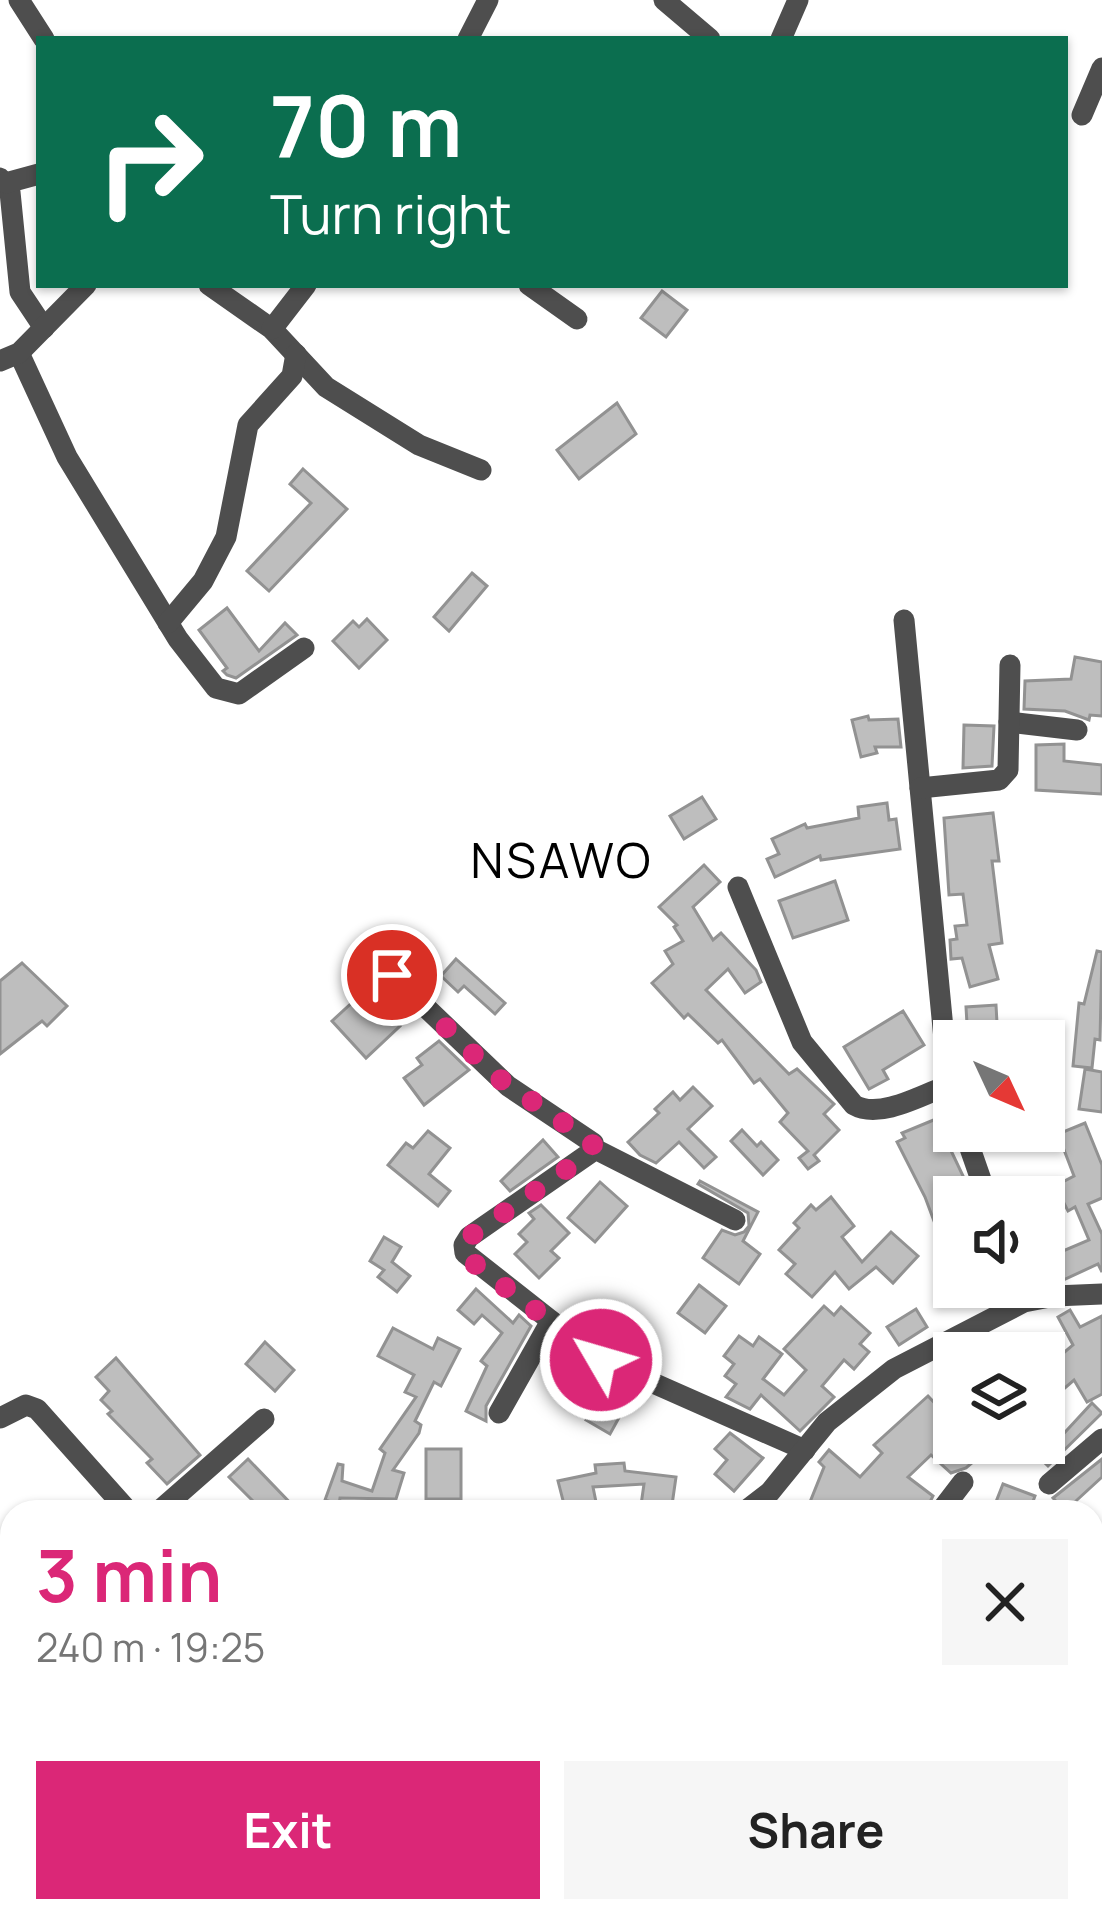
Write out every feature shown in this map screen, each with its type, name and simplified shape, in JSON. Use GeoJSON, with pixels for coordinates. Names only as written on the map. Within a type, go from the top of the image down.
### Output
{"type":"FeatureCollection","features":[{"type":"Feature","properties":{"kind":"street"},"geometry":{"type":"LineString","coordinates":[[19,0],[42,36]]}},
{"type":"Feature","properties":{"kind":"street"},"geometry":{"type":"LineString","coordinates":[[469,36],[488,0]]}},
{"type":"Feature","properties":{"kind":"street"},"geometry":{"type":"LineString","coordinates":[[664,0],[706,36]]}},
{"type":"Feature","properties":{"kind":"street"},"geometry":{"type":"LineString","coordinates":[[782,36],[798,0]]}},
{"type":"Feature","properties":{"kind":"street"},"geometry":{"type":"LineString","coordinates":[[1082,115],[1102,68]]}},
{"type":"Feature","properties":{"kind":"street"},"geometry":{"type":"LineString","coordinates":[[36,175],[3,181],[20,292],[44,328]]}},
{"type":"Feature","properties":{"kind":"street"},"geometry":{"type":"LineString","coordinates":[[83,288],[9,357],[67,457],[208,680],[231,694],[250,689],[304,648]]}},
{"type":"Feature","properties":{"kind":"street"},"geometry":{"type":"LineString","coordinates":[[213,288],[272,329],[326,387],[419,445],[481,470]]}},
{"type":"Feature","properties":{"kind":"street"},"geometry":{"type":"LineString","coordinates":[[272,329],[304,288]]}},
{"type":"Feature","properties":{"kind":"street"},"geometry":{"type":"LineString","coordinates":[[533,288],[577,319]]}},
{"type":"Feature","properties":{"kind":"street"},"geometry":{"type":"LineString","coordinates":[[169,623],[203,580],[226,537],[248,425],[292,376],[296,354]]}},
{"type":"Feature","properties":{"kind":"street"},"geometry":{"type":"LineString","coordinates":[[904,620],[945,1020]]}},
{"type":"Feature","properties":{"kind":"street"},"geometry":{"type":"LineString","coordinates":[[920,788],[999,780],[1008,770],[1010,664]]}},
{"type":"Feature","properties":{"kind":"street"},"geometry":{"type":"LineString","coordinates":[[1009,722],[1077,730]]}},
{"type":"Feature","properties":{"kind":"street"},"geometry":{"type":"LineString","coordinates":[[738,887],[802,1042],[854,1105],[864,1111],[878,1110],[933,1095]]}},
{"type":"Feature","properties":{"kind":"street"},"geometry":{"type":"LineString","coordinates":[[392,975],[497,1077],[589,1138],[592,1148],[735,1220]]}},
{"type":"Feature","properties":{"kind":"street"},"geometry":{"type":"LineString","coordinates":[[592,1148],[464,1245],[465,1253],[601,1360],[805,1450]]}},
{"type":"Feature","properties":{"kind":"street"},"geometry":{"type":"LineString","coordinates":[[1065,1296],[1102,1294]]}},
{"type":"Feature","properties":{"kind":"street"},"geometry":{"type":"LineString","coordinates":[[760,1500],[827,1422],[881,1378],[1000,1308]]}},
{"type":"Feature","properties":{"kind":"street"},"geometry":{"type":"LineString","coordinates":[[499,1413],[551,1321]]}},
{"type":"Feature","properties":{"kind":"street"},"geometry":{"type":"LineString","coordinates":[[0,1418],[26,1405],[37,1409],[118,1500]]}},
{"type":"Feature","properties":{"kind":"street"},"geometry":{"type":"LineString","coordinates":[[172,1500],[263,1419]]}},
{"type":"Feature","properties":{"kind":"street"},"geometry":{"type":"LineString","coordinates":[[1049,1484],[1102,1439]]}},
{"type":"Feature","properties":{"kind":"street"},"geometry":{"type":"LineString","coordinates":[[949,1500],[963,1482]]}},
{"type":"Feature","properties":{"kind":"building"},"geometry":{"type":"Polygon","coordinates":[[[662,291],[687,310],[666,337],[641,318],[662,291]]]}},
{"type":"Feature","properties":{"kind":"building"},"geometry":{"type":"Polygon","coordinates":[[[617,403],[636,434],[579,479],[557,450],[617,403]]]}},
{"type":"Feature","properties":{"kind":"building"},"geometry":{"type":"Polygon","coordinates":[[[303,469],[347,509],[269,591],[247,571],[311,503],[290,484],[303,469]]]}},
{"type":"Feature","properties":{"kind":"building"},"geometry":{"type":"Polygon","coordinates":[[[472,573],[487,586],[449,631],[434,617],[472,573]]]}},
{"type":"Feature","properties":{"kind":"building"},"geometry":{"type":"Polygon","coordinates":[[[227,608],[259,651],[285,623],[297,635],[236,678],[227,675],[223,671],[227,668],[199,630],[227,608]]]}},
{"type":"Feature","properties":{"kind":"building"},"geometry":{"type":"Polygon","coordinates":[[[367,619],[387,640],[359,668],[333,641],[353,621],[359,627],[367,619]]]}},
{"type":"Feature","properties":{"kind":"building"},"geometry":{"type":"Polygon","coordinates":[[[1075,657],[1102,662],[1102,716],[1090,715],[1089,720],[1065,711],[1024,709],[1025,681],[1071,679],[1075,657]]]}},
{"type":"Feature","properties":{"kind":"building"},"geometry":{"type":"Polygon","coordinates":[[[868,716],[869,720],[898,719],[901,747],[875,747],[877,753],[861,757],[852,720],[868,716]]]}},
{"type":"Feature","properties":{"kind":"building"},"geometry":{"type":"Polygon","coordinates":[[[964,725],[994,726],[992,766],[963,768],[964,725]]]}},
{"type":"Feature","properties":{"kind":"building"},"geometry":{"type":"Polygon","coordinates":[[[1064,744],[1064,761],[1102,765],[1102,794],[1036,790],[1036,745],[1064,744]]]}},
{"type":"Feature","properties":{"kind":"building"},"geometry":{"type":"Polygon","coordinates":[[[702,797],[716,819],[684,839],[670,816],[702,797]]]}},
{"type":"Feature","properties":{"kind":"building"},"geometry":{"type":"Polygon","coordinates":[[[887,803],[889,820],[896,819],[900,849],[821,860],[820,856],[775,877],[767,859],[779,854],[772,839],[805,824],[807,828],[859,818],[858,807],[887,803]]]}},
{"type":"Feature","properties":{"kind":"building"},"geometry":{"type":"Polygon","coordinates":[[[993,813],[999,861],[992,861],[1002,943],[989,945],[998,979],[970,987],[962,958],[951,959],[955,926],[967,925],[963,894],[949,895],[944,818],[993,813]]]}},
{"type":"Feature","properties":{"kind":"building"},"geometry":{"type":"Polygon","coordinates":[[[704,865],[720,882],[693,907],[713,940],[721,933],[756,970],[761,982],[745,993],[728,969],[706,990],[789,1074],[797,1069],[834,1104],[824,1114],[839,1130],[814,1155],[819,1161],[808,1169],[799,1158],[808,1151],[780,1122],[788,1113],[760,1079],[754,1083],[722,1040],[718,1043],[688,1014],[684,1018],[652,983],[673,964],[665,951],[683,941],[677,925],[659,907],[704,865]]]}},
{"type":"Feature","properties":{"kind":"building"},"geometry":{"type":"Polygon","coordinates":[[[835,881],[848,920],[793,938],[779,901],[835,881]]]}},
{"type":"Feature","properties":{"kind":"building"},"geometry":{"type":"Polygon","coordinates":[[[1097,951],[1102,952],[1100,1040],[1095,1039],[1092,1068],[1073,1066],[1079,1003],[1084,1004],[1097,951]]]}},
{"type":"Feature","properties":{"kind":"building"},"geometry":{"type":"Polygon","coordinates":[[[456,959],[505,1003],[495,1014],[464,986],[458,992],[441,976],[456,959]]]}},
{"type":"Feature","properties":{"kind":"building"},"geometry":{"type":"Polygon","coordinates":[[[22,963],[67,1006],[47,1026],[42,1021],[0,1054],[0,981],[22,963]]]}},
{"type":"Feature","properties":{"kind":"building"},"geometry":{"type":"Polygon","coordinates":[[[374,966],[381,985],[406,1010],[396,1021],[400,1026],[366,1058],[332,1021],[369,987],[362,980],[374,966]]]}},
{"type":"Feature","properties":{"kind":"building"},"geometry":{"type":"Polygon","coordinates":[[[996,1005],[997,1020],[967,1020],[966,1007],[996,1005]]]}},
{"type":"Feature","properties":{"kind":"building"},"geometry":{"type":"Polygon","coordinates":[[[903,1011],[924,1045],[883,1070],[888,1079],[869,1089],[844,1047],[903,1011]]]}},
{"type":"Feature","properties":{"kind":"building"},"geometry":{"type":"Polygon","coordinates":[[[439,1041],[469,1070],[424,1105],[404,1078],[422,1065],[417,1058],[439,1041]]]}},
{"type":"Feature","properties":{"kind":"building"},"geometry":{"type":"Polygon","coordinates":[[[1085,1069],[1102,1072],[1102,1112],[1079,1109],[1085,1069]]]}},
{"type":"Feature","properties":{"kind":"building"},"geometry":{"type":"Polygon","coordinates":[[[693,1087],[712,1106],[688,1129],[716,1157],[704,1168],[679,1142],[656,1163],[640,1155],[628,1142],[659,1113],[655,1109],[673,1092],[680,1100],[693,1087]]]}},
{"type":"Feature","properties":{"kind":"building"},"geometry":{"type":"Polygon","coordinates":[[[933,1120],[933,1152],[952,1152],[963,1176],[933,1176],[933,1218],[897,1142],[905,1138],[902,1133],[933,1120]]]}},
{"type":"Feature","properties":{"kind":"building"},"geometry":{"type":"Polygon","coordinates":[[[1085,1123],[1102,1165],[1102,1198],[1088,1204],[1102,1234],[1102,1272],[1098,1264],[1065,1279],[1065,1250],[1089,1240],[1075,1207],[1068,1211],[1065,1205],[1065,1181],[1074,1176],[1065,1152],[1065,1131],[1085,1123]]]}},
{"type":"Feature","properties":{"kind":"building"},"geometry":{"type":"Polygon","coordinates":[[[742,1130],[778,1160],[763,1175],[731,1141],[742,1130]]]}},
{"type":"Feature","properties":{"kind":"building"},"geometry":{"type":"Polygon","coordinates":[[[428,1131],[450,1148],[429,1174],[450,1191],[438,1206],[388,1165],[406,1143],[413,1148],[428,1131]]]}},
{"type":"Feature","properties":{"kind":"building"},"geometry":{"type":"Polygon","coordinates":[[[543,1140],[558,1157],[510,1191],[501,1181],[543,1140]]]}},
{"type":"Feature","properties":{"kind":"building"},"geometry":{"type":"Polygon","coordinates":[[[600,1182],[627,1206],[595,1242],[568,1218],[600,1182]]]}},
{"type":"Feature","properties":{"kind":"building"},"geometry":{"type":"Polygon","coordinates":[[[698,1184],[758,1212],[743,1241],[760,1254],[739,1284],[703,1258],[722,1230],[735,1235],[744,1232],[749,1226],[748,1213],[698,1184]]]}},
{"type":"Feature","properties":{"kind":"building"},"geometry":{"type":"Polygon","coordinates":[[[831,1197],[854,1226],[842,1237],[862,1262],[891,1232],[918,1256],[893,1283],[876,1267],[849,1289],[835,1272],[812,1297],[786,1274],[795,1264],[779,1250],[799,1228],[794,1223],[811,1205],[816,1210],[831,1197]]]}},
{"type":"Feature","properties":{"kind":"building"},"geometry":{"type":"Polygon","coordinates":[[[541,1205],[569,1233],[551,1251],[559,1258],[539,1278],[515,1254],[527,1242],[519,1234],[534,1219],[529,1213],[541,1205]]]}},
{"type":"Feature","properties":{"kind":"building"},"geometry":{"type":"Polygon","coordinates":[[[384,1237],[401,1247],[392,1262],[410,1276],[397,1292],[378,1277],[384,1270],[370,1261],[384,1237]]]}},
{"type":"Feature","properties":{"kind":"building"},"geometry":{"type":"Polygon","coordinates":[[[699,1285],[726,1306],[705,1333],[678,1313],[699,1285]]]}},
{"type":"Feature","properties":{"kind":"building"},"geometry":{"type":"Polygon","coordinates":[[[476,1289],[513,1323],[519,1315],[531,1326],[486,1406],[486,1421],[466,1411],[487,1366],[481,1361],[502,1333],[482,1315],[474,1324],[458,1310],[476,1289]]]}},
{"type":"Feature","properties":{"kind":"building"},"geometry":{"type":"Polygon","coordinates":[[[824,1306],[834,1315],[841,1307],[870,1333],[860,1344],[869,1352],[854,1369],[844,1360],[822,1386],[834,1397],[800,1431],[761,1395],[750,1409],[726,1397],[736,1384],[725,1376],[734,1364],[724,1356],[739,1336],[753,1346],[759,1337],[782,1354],[763,1379],[784,1395],[806,1370],[784,1349],[824,1306]]]}},
{"type":"Feature","properties":{"kind":"building"},"geometry":{"type":"Polygon","coordinates":[[[916,1309],[927,1327],[899,1345],[887,1327],[916,1309]]]}},
{"type":"Feature","properties":{"kind":"building"},"geometry":{"type":"Polygon","coordinates":[[[1070,1310],[1080,1327],[1102,1316],[1102,1394],[1087,1402],[1074,1380],[1065,1388],[1065,1352],[1073,1345],[1058,1317],[1070,1310]]]}},
{"type":"Feature","properties":{"kind":"building"},"geometry":{"type":"Polygon","coordinates":[[[393,1328],[433,1349],[438,1338],[460,1349],[441,1386],[434,1382],[415,1421],[421,1425],[419,1433],[393,1470],[404,1473],[396,1499],[325,1500],[338,1464],[343,1465],[342,1481],[372,1491],[385,1453],[380,1449],[416,1397],[405,1392],[414,1375],[378,1356],[393,1328]]]}},
{"type":"Feature","properties":{"kind":"building"},"geometry":{"type":"Polygon","coordinates":[[[265,1342],[294,1370],[275,1391],[246,1364],[265,1342]]]}},
{"type":"Feature","properties":{"kind":"building"},"geometry":{"type":"Polygon","coordinates":[[[116,1358],[200,1455],[167,1484],[147,1463],[152,1459],[108,1414],[112,1411],[101,1400],[109,1391],[96,1377],[116,1358]]]}},
{"type":"Feature","properties":{"kind":"building"},"geometry":{"type":"Polygon","coordinates":[[[609,1380],[621,1385],[614,1396],[627,1403],[610,1434],[586,1420],[609,1380]]]}},
{"type":"Feature","properties":{"kind":"building"},"geometry":{"type":"Polygon","coordinates":[[[928,1396],[933,1401],[933,1457],[908,1477],[933,1496],[931,1500],[811,1500],[824,1467],[819,1462],[829,1450],[860,1477],[882,1453],[874,1445],[928,1396]]]}},
{"type":"Feature","properties":{"kind":"building"},"geometry":{"type":"Polygon","coordinates":[[[1092,1403],[1102,1413],[1065,1449],[1065,1432],[1092,1403]]]}},
{"type":"Feature","properties":{"kind":"building"},"geometry":{"type":"Polygon","coordinates":[[[730,1433],[763,1458],[734,1491],[715,1474],[727,1460],[715,1449],[730,1433]]]}},
{"type":"Feature","properties":{"kind":"building"},"geometry":{"type":"Polygon","coordinates":[[[426,1449],[461,1449],[461,1499],[426,1499],[426,1449]]]}},
{"type":"Feature","properties":{"kind":"building"},"geometry":{"type":"Polygon","coordinates":[[[248,1459],[287,1500],[252,1500],[229,1477],[248,1459]]]}},
{"type":"Feature","properties":{"kind":"building"},"geometry":{"type":"Polygon","coordinates":[[[1102,1459],[1102,1477],[1077,1500],[1053,1498],[1102,1459]]]}},
{"type":"Feature","properties":{"kind":"building"},"geometry":{"type":"Polygon","coordinates":[[[624,1463],[625,1471],[676,1477],[673,1500],[642,1500],[644,1484],[593,1487],[596,1500],[563,1500],[558,1481],[596,1473],[595,1465],[624,1463]]]}},
{"type":"Feature","properties":{"kind":"building"},"geometry":{"type":"Polygon","coordinates":[[[941,1464],[971,1464],[966,1468],[951,1473],[941,1464]]]}},
{"type":"Feature","properties":{"kind":"building"},"geometry":{"type":"Polygon","coordinates":[[[1003,1484],[1035,1496],[1034,1500],[997,1500],[1003,1484]]]}},
{"type":"Feature","properties":{"kind":"district","name":"NSAWO"},"geometry":{"type":"Point","coordinates":[562,861]}},
{"type":"Feature","properties":{"kind":"route"},"geometry":{"type":"LineString","coordinates":[[392,975],[497,1077],[593,1143],[590,1153],[464,1245],[476,1265],[601,1360]]}}]}
